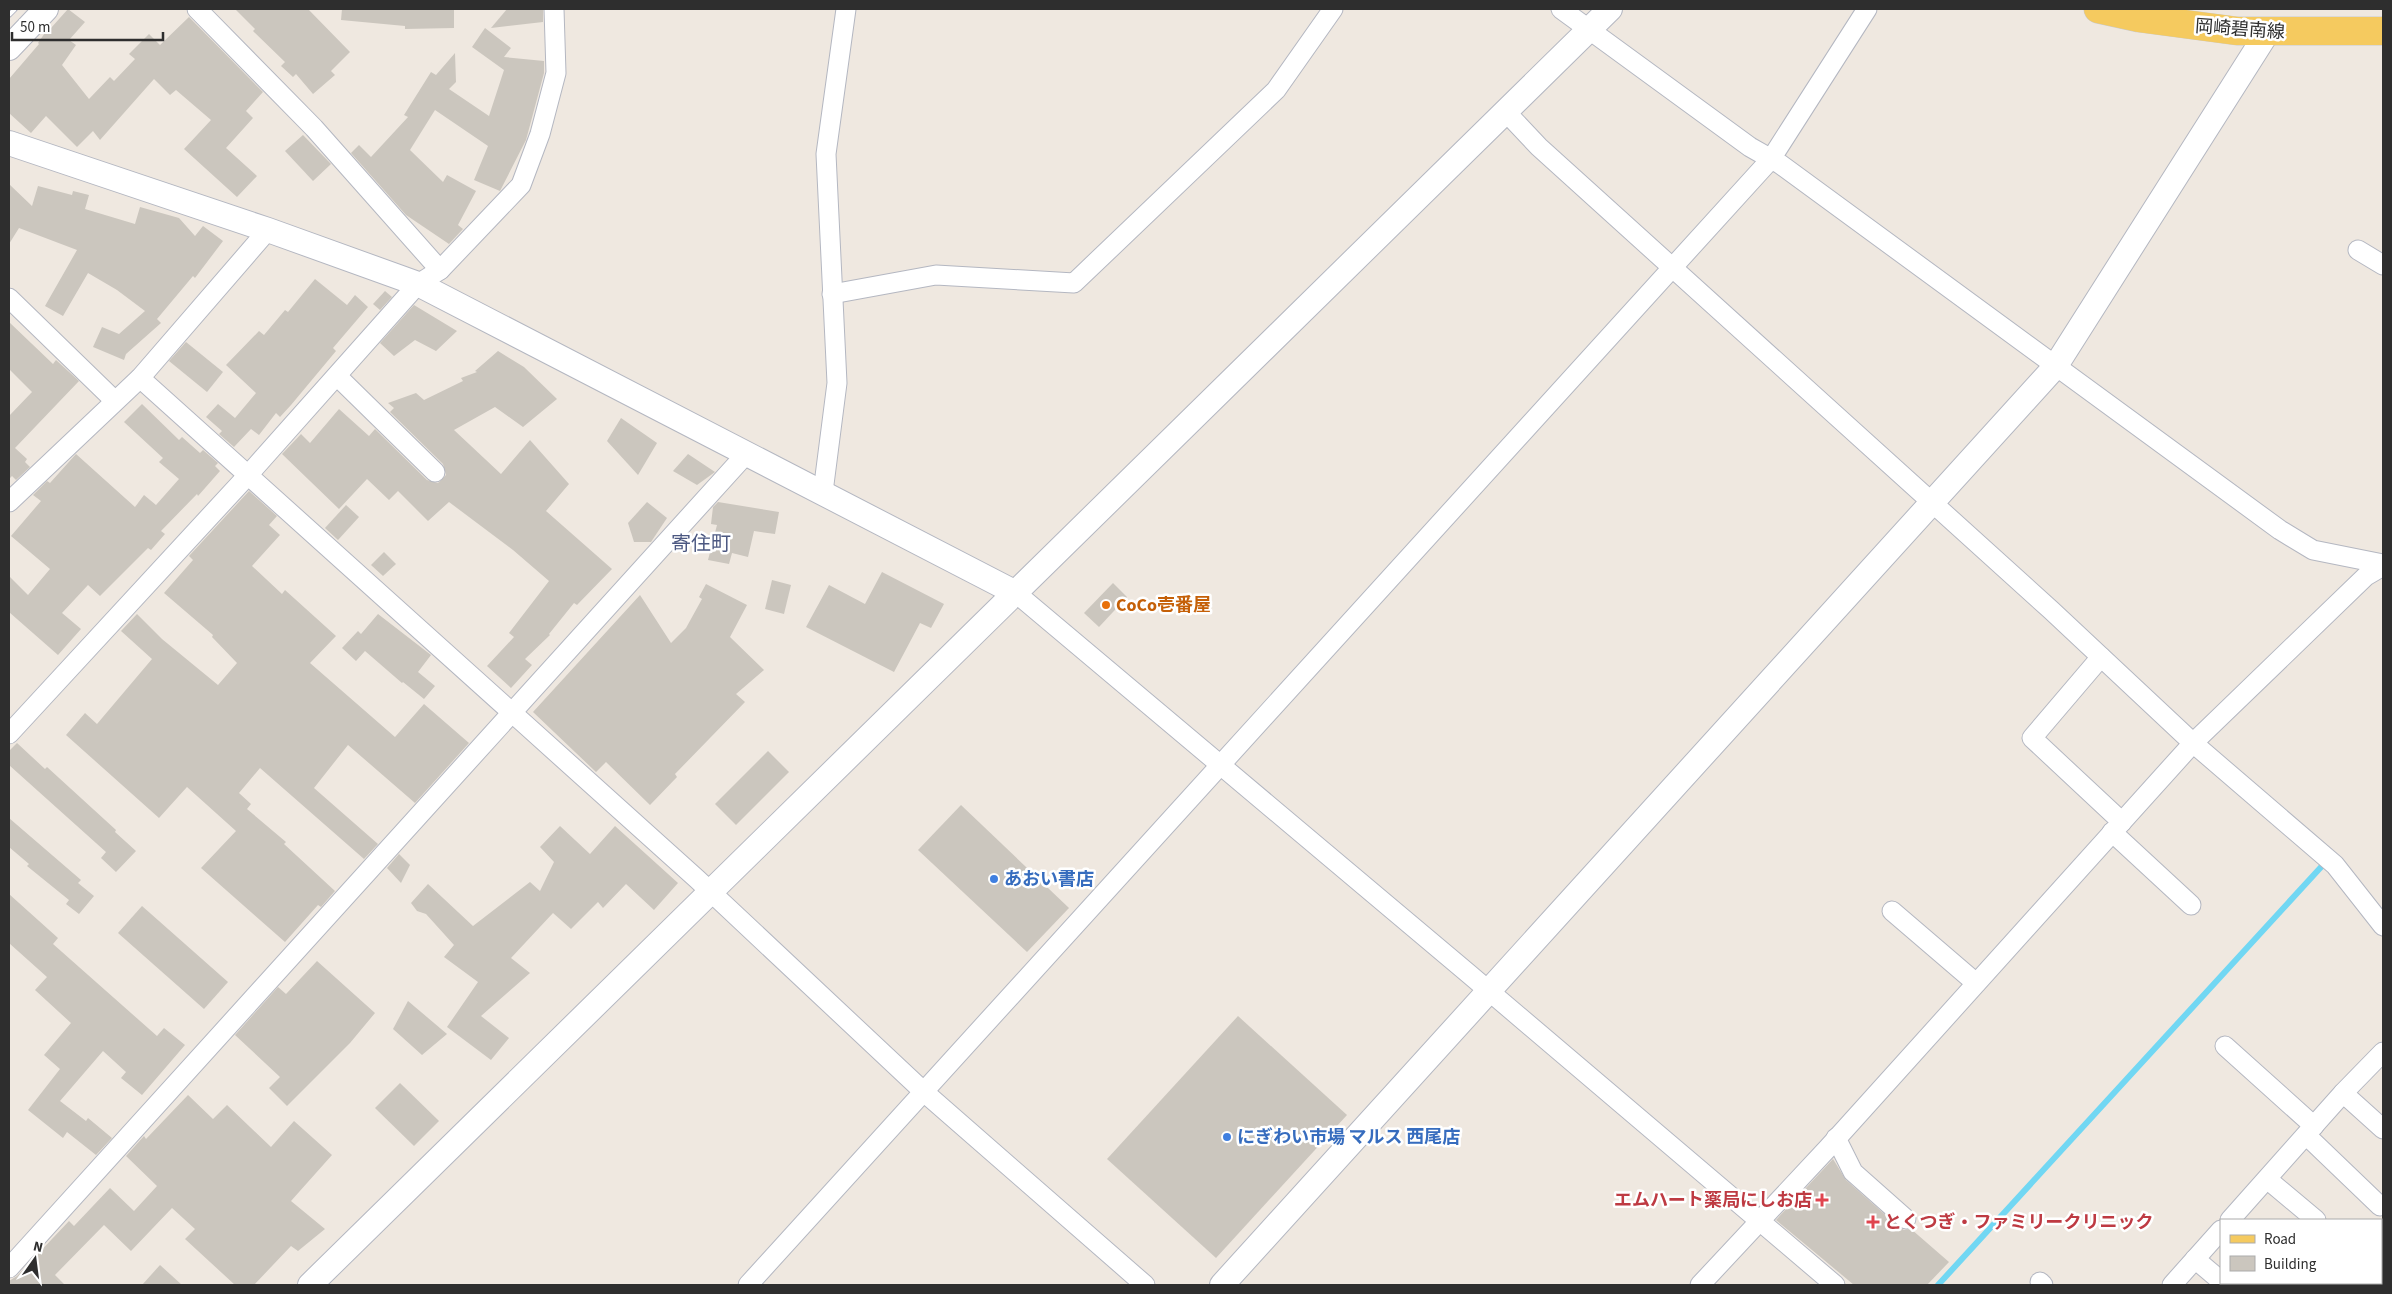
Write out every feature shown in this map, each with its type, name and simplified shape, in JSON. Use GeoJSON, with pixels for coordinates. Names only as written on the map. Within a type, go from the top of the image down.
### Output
{"type":"FeatureCollection","features":[{"type":"Feature","properties":{"kind":"main road","name":"岡崎碧南線"},"geometry":{"type":"LineString","coordinates":[[2098,9],[2139,18],[2209,29],[2267,33],[2383,31]]}},
{"type":"Feature","properties":{"kind":"street"},"geometry":{"type":"LineString","coordinates":[[9,48],[46,9]]}},
{"type":"Feature","properties":{"kind":"street"},"geometry":{"type":"LineString","coordinates":[[197,9],[314,128],[440,270]]}},
{"type":"Feature","properties":{"kind":"street"},"geometry":{"type":"LineString","coordinates":[[9,734],[249,474],[418,284],[440,270],[520,185],[540,134],[556,73],[554,9]]}},
{"type":"Feature","properties":{"kind":"street"},"geometry":{"type":"LineString","coordinates":[[823,492],[837,383],[826,154],[846,9]]}},
{"type":"Feature","properties":{"kind":"street"},"geometry":{"type":"LineString","coordinates":[[832,294],[936,275],[1074,283],[1276,90],[1332,9]]}},
{"type":"Feature","properties":{"kind":"street"},"geometry":{"type":"LineString","coordinates":[[1561,9],[1750,147],[1771,159],[2280,530],[2314,550],[2383,565]]}},
{"type":"Feature","properties":{"kind":"street"},"geometry":{"type":"LineString","coordinates":[[310,1285],[1610,9]]}},
{"type":"Feature","properties":{"kind":"street"},"geometry":{"type":"LineString","coordinates":[[748,1285],[1771,159],[1867,9]]}},
{"type":"Feature","properties":{"kind":"street"},"geometry":{"type":"LineString","coordinates":[[1222,1285],[2055,367],[2267,33]]}},
{"type":"Feature","properties":{"kind":"street"},"geometry":{"type":"LineString","coordinates":[[1506,112],[1539,147],[2102,657],[2193,742],[2335,865],[2383,926]]}},
{"type":"Feature","properties":{"kind":"street"},"geometry":{"type":"LineString","coordinates":[[9,143],[268,230],[418,284],[1016,593],[1835,1285]]}},
{"type":"Feature","properties":{"kind":"street"},"geometry":{"type":"LineString","coordinates":[[9,502],[114,400],[140,378],[268,230]]}},
{"type":"Feature","properties":{"kind":"street"},"geometry":{"type":"LineString","coordinates":[[2358,250],[2383,265]]}},
{"type":"Feature","properties":{"kind":"street"},"geometry":{"type":"LineString","coordinates":[[9,298],[114,400]]}},
{"type":"Feature","properties":{"kind":"street"},"geometry":{"type":"LineString","coordinates":[[337,376],[435,472]]}},
{"type":"Feature","properties":{"kind":"street"},"geometry":{"type":"LineString","coordinates":[[140,378],[249,474],[711,892],[924,1092],[1145,1285]]}},
{"type":"Feature","properties":{"kind":"street"},"geometry":{"type":"LineString","coordinates":[[9,1268],[510,712],[747,453]]}},
{"type":"Feature","properties":{"kind":"street"},"geometry":{"type":"LineString","coordinates":[[1700,1285],[1836,1138],[2193,742],[2366,576],[2383,565]]}},
{"type":"Feature","properties":{"kind":"street"},"geometry":{"type":"LineString","coordinates":[[2102,657],[2032,738],[2191,905]]}},
{"type":"Feature","properties":{"kind":"street"},"geometry":{"type":"LineString","coordinates":[[1892,911],[1976,983]]}},
{"type":"Feature","properties":{"kind":"street"},"geometry":{"type":"LineString","coordinates":[[2226,1046],[2310,1130],[2380,1206]]}},
{"type":"Feature","properties":{"kind":"street"},"geometry":{"type":"LineString","coordinates":[[2236,1218],[2310,1130],[2383,1052]]}},
{"type":"Feature","properties":{"kind":"street"},"geometry":{"type":"LineString","coordinates":[[2343,1093],[2383,1129]]}},
{"type":"Feature","properties":{"kind":"street"},"geometry":{"type":"LineString","coordinates":[[1836,1138],[1853,1172],[1906,1219]]}},
{"type":"Feature","properties":{"kind":"street"},"geometry":{"type":"LineString","coordinates":[[2267,1179],[2315,1219]]}},
{"type":"Feature","properties":{"kind":"street"},"geometry":{"type":"LineString","coordinates":[[2172,1285],[2220,1231]]}},
{"type":"Feature","properties":{"kind":"street"},"geometry":{"type":"LineString","coordinates":[[2195,1259],[2220,1280]]}},
{"type":"Feature","properties":{"kind":"building"},"geometry":{"type":"Polygon","coordinates":[[[68,9],[85,22],[69,40],[76,45],[62,65],[89,99],[110,77],[114,81],[135,59],[129,54],[149,34],[160,45],[189,17],[263,92],[246,111],[253,118],[226,148],[257,176],[237,197],[184,149],[211,120],[176,90],[170,95],[154,79],[100,140],[93,131],[77,147],[46,116],[31,133],[9,113],[9,79],[39,44],[49,27],[51,28],[68,9]]]}},
{"type":"Feature","properties":{"kind":"building"},"geometry":{"type":"Polygon","coordinates":[[[235,9],[308,9],[350,52],[331,71],[335,75],[313,94],[296,74],[293,77],[281,66],[285,62],[253,31],[255,29],[235,9]]]}},
{"type":"Feature","properties":{"kind":"building"},"geometry":{"type":"Polygon","coordinates":[[[342,9],[454,9],[454,28],[405,29],[405,26],[341,20],[342,9]]]}},
{"type":"Feature","properties":{"kind":"building"},"geometry":{"type":"Polygon","coordinates":[[[507,9],[543,9],[543,22],[491,28],[507,9]]]}},
{"type":"Feature","properties":{"kind":"building"},"geometry":{"type":"Polygon","coordinates":[[[485,28],[511,48],[504,57],[544,61],[544,73],[526,140],[500,191],[474,180],[488,146],[435,110],[410,150],[443,182],[447,175],[476,191],[458,225],[463,229],[449,244],[406,215],[351,153],[359,145],[371,157],[408,117],[404,115],[431,72],[436,75],[455,53],[456,82],[449,89],[489,116],[504,70],[472,47],[485,28]]]}},
{"type":"Feature","properties":{"kind":"building"},"geometry":{"type":"Polygon","coordinates":[[[303,135],[331,164],[313,181],[285,151],[303,135]]]}},
{"type":"Feature","properties":{"kind":"building"},"geometry":{"type":"Polygon","coordinates":[[[9,184],[32,206],[38,186],[72,195],[73,191],[89,195],[85,209],[135,224],[140,207],[179,218],[195,236],[203,226],[223,241],[195,278],[193,276],[157,319],[161,323],[126,354],[124,360],[93,347],[102,327],[119,334],[145,311],[117,290],[88,273],[63,316],[45,306],[77,250],[19,228],[9,244],[9,184]]]}},
{"type":"Feature","properties":{"kind":"building"},"geometry":{"type":"Polygon","coordinates":[[[315,279],[347,305],[355,295],[368,307],[333,348],[336,351],[280,417],[276,413],[259,435],[251,429],[234,447],[219,434],[222,431],[206,417],[218,404],[235,418],[256,393],[226,365],[259,331],[264,335],[285,310],[288,312],[315,279]]]}},
{"type":"Feature","properties":{"kind":"building"},"geometry":{"type":"Polygon","coordinates":[[[385,291],[392,297],[380,310],[373,304],[385,291]]]}},
{"type":"Feature","properties":{"kind":"building"},"geometry":{"type":"Polygon","coordinates":[[[414,305],[457,331],[436,351],[415,340],[394,356],[380,343],[414,305]]]}},
{"type":"Feature","properties":{"kind":"building"},"geometry":{"type":"Polygon","coordinates":[[[9,322],[53,364],[56,360],[79,381],[15,448],[27,459],[25,462],[30,467],[16,480],[12,476],[9,479],[9,416],[32,392],[9,369],[9,322]]]}},
{"type":"Feature","properties":{"kind":"building"},"geometry":{"type":"Polygon","coordinates":[[[186,342],[223,372],[207,392],[169,361],[186,342]]]}},
{"type":"Feature","properties":{"kind":"building"},"geometry":{"type":"Polygon","coordinates":[[[498,351],[524,367],[557,399],[523,427],[495,407],[454,430],[501,474],[530,440],[569,484],[546,511],[612,569],[577,605],[574,603],[550,635],[525,659],[532,665],[511,688],[487,666],[514,637],[509,633],[549,581],[513,550],[449,502],[428,521],[398,491],[389,500],[367,479],[339,509],[282,454],[301,434],[310,443],[339,409],[369,436],[375,429],[427,480],[438,483],[446,475],[443,464],[390,412],[394,408],[388,403],[416,393],[424,400],[463,381],[461,378],[477,372],[475,371],[498,351]]]}},
{"type":"Feature","properties":{"kind":"building"},"geometry":{"type":"Polygon","coordinates":[[[142,404],[179,440],[182,437],[200,453],[203,450],[218,463],[215,466],[220,471],[198,496],[197,494],[161,531],[165,534],[151,550],[148,548],[100,596],[88,585],[62,613],[81,629],[58,655],[9,612],[9,576],[28,595],[50,569],[11,536],[41,501],[33,495],[47,481],[50,483],[76,454],[135,507],[144,495],[156,505],[179,479],[159,462],[163,458],[124,422],[142,404]]]}},
{"type":"Feature","properties":{"kind":"building"},"geometry":{"type":"Polygon","coordinates":[[[621,418],[657,443],[638,475],[607,441],[621,418]]]}},
{"type":"Feature","properties":{"kind":"building"},"geometry":{"type":"Polygon","coordinates":[[[688,454],[715,472],[697,485],[673,471],[688,454]]]}},
{"type":"Feature","properties":{"kind":"building"},"geometry":{"type":"Polygon","coordinates":[[[249,491],[277,516],[269,525],[280,535],[252,566],[282,594],[285,590],[336,636],[310,663],[395,737],[424,704],[469,743],[415,803],[348,745],[314,788],[378,844],[364,859],[260,768],[239,793],[251,804],[247,809],[286,842],[284,844],[335,891],[321,907],[318,905],[285,942],[201,868],[236,831],[187,787],[159,818],[66,735],[85,713],[97,724],[152,659],[121,631],[137,614],[162,639],[218,685],[237,663],[212,637],[213,635],[164,593],[193,560],[189,556],[249,491]]]}},
{"type":"Feature","properties":{"kind":"building"},"geometry":{"type":"Polygon","coordinates":[[[647,502],[667,518],[651,542],[634,542],[628,523],[647,502]]]}},
{"type":"Feature","properties":{"kind":"building"},"geometry":{"type":"Polygon","coordinates":[[[718,502],[779,512],[775,534],[754,531],[748,557],[732,553],[729,564],[708,560],[717,525],[711,524],[713,507],[718,502]]]}},
{"type":"Feature","properties":{"kind":"building"},"geometry":{"type":"Polygon","coordinates":[[[346,505],[359,517],[338,540],[325,528],[346,505]]]}},
{"type":"Feature","properties":{"kind":"building"},"geometry":{"type":"Polygon","coordinates":[[[384,552],[396,564],[383,576],[371,565],[384,552]]]}},
{"type":"Feature","properties":{"kind":"building"},"geometry":{"type":"Polygon","coordinates":[[[882,572],[944,604],[931,628],[920,623],[894,672],[806,627],[829,585],[865,604],[882,572]]]}},
{"type":"Feature","properties":{"kind":"building"},"geometry":{"type":"Polygon","coordinates":[[[772,580],[791,585],[784,614],[765,609],[772,580]]]}},
{"type":"Feature","properties":{"kind":"building","name":"CoCo壱番屋"},"geometry":{"type":"Polygon","coordinates":[[[1113,583],[1127,597],[1099,627],[1084,613],[1113,583]]]}},
{"type":"Feature","properties":{"kind":"building"},"geometry":{"type":"Polygon","coordinates":[[[706,584],[747,605],[730,637],[764,670],[736,694],[745,702],[675,774],[677,777],[650,805],[606,762],[596,772],[533,712],[640,595],[671,643],[686,628],[702,599],[699,597],[706,584]]]}},
{"type":"Feature","properties":{"kind":"building"},"geometry":{"type":"Polygon","coordinates":[[[378,614],[431,655],[418,672],[435,686],[424,699],[365,651],[356,661],[342,648],[358,631],[361,634],[378,614]]]}},
{"type":"Feature","properties":{"kind":"building"},"geometry":{"type":"Polygon","coordinates":[[[17,743],[45,769],[47,767],[116,830],[115,832],[136,851],[116,872],[101,858],[106,852],[9,765],[9,751],[17,743]]]}},
{"type":"Feature","properties":{"kind":"building"},"geometry":{"type":"Polygon","coordinates":[[[768,751],[789,772],[736,825],[715,804],[768,751]]]}},
{"type":"Feature","properties":{"kind":"building","name":"あおい書店"},"geometry":{"type":"Polygon","coordinates":[[[961,805],[1069,908],[1027,952],[918,850],[961,805]]]}},
{"type":"Feature","properties":{"kind":"building"},"geometry":{"type":"Polygon","coordinates":[[[9,818],[81,880],[78,883],[94,896],[79,914],[66,904],[69,900],[27,866],[29,864],[9,847],[9,818]]]}},
{"type":"Feature","properties":{"kind":"building"},"geometry":{"type":"Polygon","coordinates":[[[560,826],[590,854],[615,826],[678,883],[654,910],[626,884],[603,908],[598,902],[571,929],[553,913],[511,958],[530,973],[481,1016],[509,1038],[491,1060],[447,1027],[478,982],[444,957],[454,945],[426,914],[417,911],[411,903],[428,884],[473,926],[530,882],[540,891],[554,862],[540,847],[560,826]]]}},
{"type":"Feature","properties":{"kind":"building"},"geometry":{"type":"Polygon","coordinates":[[[399,854],[410,865],[401,883],[387,868],[399,854]]]}},
{"type":"Feature","properties":{"kind":"building"},"geometry":{"type":"Polygon","coordinates":[[[9,894],[58,938],[53,944],[157,1036],[164,1028],[185,1045],[142,1095],[121,1078],[126,1072],[103,1051],[60,1101],[86,1121],[88,1118],[112,1138],[96,1155],[67,1132],[63,1138],[28,1110],[60,1069],[44,1055],[71,1023],[35,990],[47,977],[9,943],[9,894]]]}},
{"type":"Feature","properties":{"kind":"building"},"geometry":{"type":"Polygon","coordinates":[[[142,906],[228,982],[204,1009],[118,933],[142,906]]]}},
{"type":"Feature","properties":{"kind":"building"},"geometry":{"type":"Polygon","coordinates":[[[317,961],[375,1013],[350,1043],[287,1106],[269,1088],[280,1077],[235,1035],[278,987],[286,994],[317,961]]]}},
{"type":"Feature","properties":{"kind":"building"},"geometry":{"type":"Polygon","coordinates":[[[408,1001],[447,1034],[422,1055],[393,1029],[408,1001]]]}},
{"type":"Feature","properties":{"kind":"building","name":"にぎわい市場 マルス 西尾店"},"geometry":{"type":"Polygon","coordinates":[[[1238,1016],[1347,1115],[1216,1258],[1107,1159],[1238,1016]]]}},
{"type":"Feature","properties":{"kind":"building"},"geometry":{"type":"Polygon","coordinates":[[[400,1083],[439,1121],[414,1146],[375,1108],[400,1083]]]}},
{"type":"Feature","properties":{"kind":"building"},"geometry":{"type":"Polygon","coordinates":[[[188,1095],[213,1119],[227,1105],[271,1147],[294,1121],[332,1155],[291,1201],[325,1229],[298,1251],[291,1246],[254,1285],[235,1285],[185,1239],[195,1229],[172,1208],[131,1251],[104,1225],[55,1275],[65,1285],[9,1285],[9,1281],[17,1276],[69,1221],[74,1226],[110,1188],[134,1211],[157,1186],[126,1156],[144,1136],[146,1139],[188,1095]]]}},
{"type":"Feature","properties":{"kind":"building","name":"とくつぎ・ファミリークリニック"},"geometry":{"type":"Polygon","coordinates":[[[1833,1159],[1846,1180],[1899,1227],[1904,1230],[1911,1229],[1949,1262],[1927,1285],[1854,1285],[1776,1220],[1833,1159]]]}},
{"type":"Feature","properties":{"kind":"building"},"geometry":{"type":"Polygon","coordinates":[[[160,1265],[182,1285],[142,1285],[160,1265]]]}},
{"type":"Feature","properties":{"kind":"waterway"},"geometry":{"type":"LineString","coordinates":[[1938,1285],[2322,866]]}},
{"type":"Feature","properties":{"kind":"railway"},"geometry":{"type":"LineString","coordinates":[[9,15],[15,9]]}},
{"type":"Feature","properties":{"kind":"place","name":"CoCo壱番屋"},"geometry":{"type":"Point","coordinates":[1106,605]}},
{"type":"Feature","properties":{"kind":"place","name":"あおい書店"},"geometry":{"type":"Point","coordinates":[994,879]}},
{"type":"Feature","properties":{"kind":"place","name":"にぎわい市場 マルス 西尾店"},"geometry":{"type":"Point","coordinates":[1227,1137]}},
{"type":"Feature","properties":{"kind":"place","name":"エムハート薬局にしお店"},"geometry":{"type":"Point","coordinates":[1822,1200]}},
{"type":"Feature","properties":{"kind":"place","name":"とくつぎ・ファミリークリニック"},"geometry":{"type":"Point","coordinates":[1873,1222]}},
{"type":"Feature","properties":{"kind":"district","name":"寄住町"},"geometry":{"type":"Point","coordinates":[701,543]}}]}
